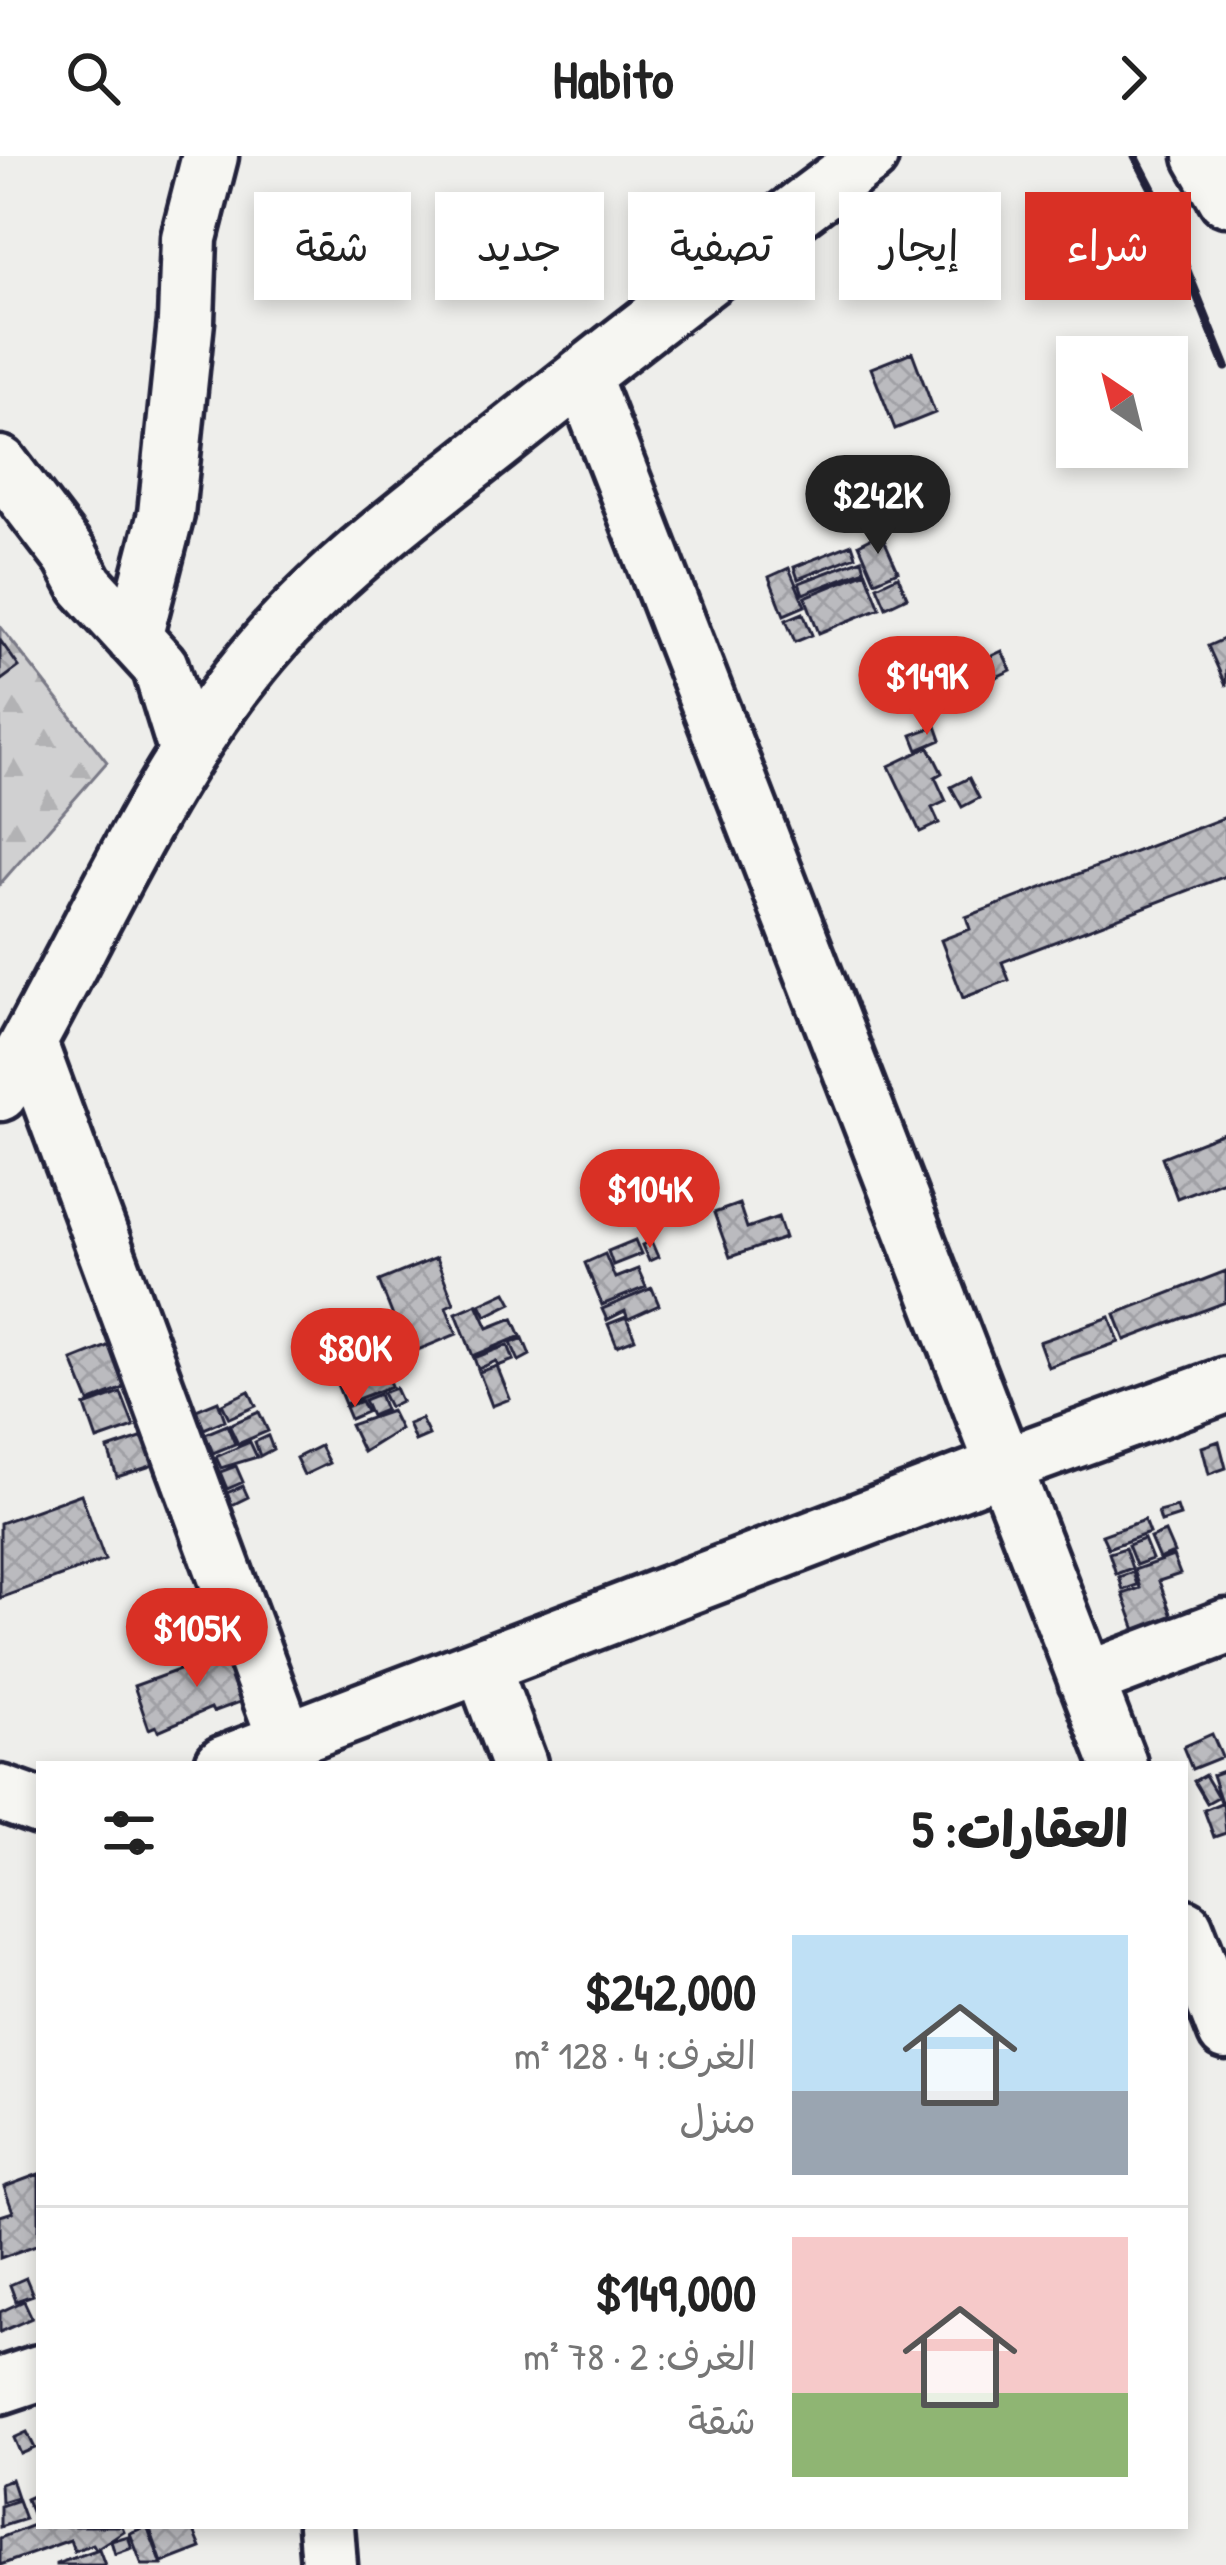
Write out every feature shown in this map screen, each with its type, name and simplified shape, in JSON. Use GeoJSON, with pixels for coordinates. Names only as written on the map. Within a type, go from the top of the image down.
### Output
{"type":"FeatureCollection","features":[{"type":"Feature","properties":{"kind":"street"},"geometry":{"type":"LineString","coordinates":[[147,652],[166,514],[190,238],[210,156]]}},
{"type":"Feature","properties":{"kind":"street"},"geometry":{"type":"LineString","coordinates":[[0,1093],[187,752],[250,663],[350,560],[582,375],[870,156]]}},
{"type":"Feature","properties":{"kind":"street"},"geometry":{"type":"LineString","coordinates":[[1202,156],[1226,198]]}},
{"type":"Feature","properties":{"kind":"street"},"geometry":{"type":"LineString","coordinates":[[582,375],[1118,1761]]}},
{"type":"Feature","properties":{"kind":"street"},"geometry":{"type":"LineString","coordinates":[[0,464],[86,585],[147,652],[187,752]]}},
{"type":"Feature","properties":{"kind":"street"},"geometry":{"type":"LineString","coordinates":[[147,652],[250,663]]}},
{"type":"Feature","properties":{"kind":"street"},"geometry":{"type":"LineString","coordinates":[[29,1043],[286,1740]]}},
{"type":"Feature","properties":{"kind":"street"},"geometry":{"type":"LineString","coordinates":[[231,1761],[1226,1385]]}},
{"type":"Feature","properties":{"kind":"street"},"geometry":{"type":"LineString","coordinates":[[1085,1680],[1226,1627]]}},
{"type":"Feature","properties":{"kind":"street"},"geometry":{"type":"LineString","coordinates":[[482,1665],[518,1761]]}},
{"type":"Feature","properties":{"kind":"street"},"geometry":{"type":"LineString","coordinates":[[1190,1953],[1225,2028]]}},
{"type":"Feature","properties":{"kind":"street"},"geometry":{"type":"LineString","coordinates":[[0,2386],[36,2374]]}},
{"type":"Feature","properties":{"kind":"street"},"geometry":{"type":"LineString","coordinates":[[326,2529],[329,2565]]}},
{"type":"Feature","properties":{"kind":"green space"},"geometry":{"type":"Polygon","coordinates":[[[0,626],[107,762],[0,884],[0,626]]]}},
{"type":"Feature","properties":{"kind":"building"},"geometry":{"type":"Polygon","coordinates":[[[912,352],[935,413],[895,429],[871,368],[912,352]]]}},
{"type":"Feature","properties":{"kind":"building"},"geometry":{"type":"Polygon","coordinates":[[[881,533],[898,571],[875,581],[859,544],[881,533]]]}},
{"type":"Feature","properties":{"kind":"building"},"geometry":{"type":"Polygon","coordinates":[[[852,544],[856,556],[798,579],[794,567],[852,544]]]}},
{"type":"Feature","properties":{"kind":"building"},"geometry":{"type":"Polygon","coordinates":[[[862,559],[865,570],[803,594],[799,583],[862,559]]]}},
{"type":"Feature","properties":{"kind":"building"},"geometry":{"type":"Polygon","coordinates":[[[789,568],[805,606],[784,615],[769,577],[789,568]]]}},
{"type":"Feature","properties":{"kind":"building"},"geometry":{"type":"Polygon","coordinates":[[[866,572],[880,608],[819,633],[805,597],[866,572]]]}},
{"type":"Feature","properties":{"kind":"building"},"geometry":{"type":"Polygon","coordinates":[[[898,576],[907,597],[886,607],[877,586],[898,576]]]}},
{"type":"Feature","properties":{"kind":"building"},"geometry":{"type":"Polygon","coordinates":[[[803,613],[812,635],[795,642],[786,620],[803,613]]]}},
{"type":"Feature","properties":{"kind":"building"},"geometry":{"type":"Polygon","coordinates":[[[1226,638],[1226,686],[1208,646],[1226,638]]]}},
{"type":"Feature","properties":{"kind":"building"},"geometry":{"type":"Polygon","coordinates":[[[0,640],[19,667],[0,681],[0,640]]]}},
{"type":"Feature","properties":{"kind":"building"},"geometry":{"type":"Polygon","coordinates":[[[1002,651],[1011,670],[988,681],[979,662],[1002,651]]]}},
{"type":"Feature","properties":{"kind":"building"},"geometry":{"type":"Polygon","coordinates":[[[936,726],[941,740],[918,750],[912,735],[936,726]]]}},
{"type":"Feature","properties":{"kind":"building"},"geometry":{"type":"Polygon","coordinates":[[[929,747],[942,773],[935,777],[946,801],[932,808],[939,823],[920,832],[889,766],[929,747]]]}},
{"type":"Feature","properties":{"kind":"building"},"geometry":{"type":"Polygon","coordinates":[[[969,778],[979,798],[962,807],[951,787],[969,778]]]}},
{"type":"Feature","properties":{"kind":"building"},"geometry":{"type":"Polygon","coordinates":[[[1226,817],[1226,876],[1002,962],[1009,980],[963,998],[941,940],[970,929],[966,917],[1226,817]]]}},
{"type":"Feature","properties":{"kind":"building"},"geometry":{"type":"Polygon","coordinates":[[[1226,1132],[1226,1179],[1177,1198],[1162,1157],[1226,1132]]]}},
{"type":"Feature","properties":{"kind":"building"},"geometry":{"type":"Polygon","coordinates":[[[739,1204],[747,1228],[778,1217],[785,1238],[730,1257],[714,1213],[739,1204]]]}},
{"type":"Feature","properties":{"kind":"building"},"geometry":{"type":"Polygon","coordinates":[[[635,1240],[641,1254],[613,1265],[608,1251],[635,1240]]]}},
{"type":"Feature","properties":{"kind":"building"},"geometry":{"type":"Polygon","coordinates":[[[651,1241],[658,1257],[649,1261],[642,1245],[651,1241]]]}},
{"type":"Feature","properties":{"kind":"building"},"geometry":{"type":"Polygon","coordinates":[[[605,1254],[615,1278],[638,1269],[646,1287],[602,1305],[585,1263],[605,1254]]]}},
{"type":"Feature","properties":{"kind":"building"},"geometry":{"type":"Polygon","coordinates":[[[436,1258],[454,1303],[446,1307],[457,1334],[408,1354],[379,1281],[436,1258]]]}},
{"type":"Feature","properties":{"kind":"building"},"geometry":{"type":"Polygon","coordinates":[[[1226,1271],[1226,1302],[1125,1340],[1115,1314],[1226,1271]]]}},
{"type":"Feature","properties":{"kind":"building"},"geometry":{"type":"Polygon","coordinates":[[[652,1288],[659,1305],[628,1319],[625,1311],[607,1320],[602,1309],[652,1288]]]}},
{"type":"Feature","properties":{"kind":"building"},"geometry":{"type":"Polygon","coordinates":[[[506,1292],[512,1303],[486,1316],[480,1304],[506,1292]]]}},
{"type":"Feature","properties":{"kind":"building"},"geometry":{"type":"Polygon","coordinates":[[[477,1304],[488,1328],[513,1318],[521,1336],[473,1356],[456,1313],[477,1304]]]}},
{"type":"Feature","properties":{"kind":"building"},"geometry":{"type":"Polygon","coordinates":[[[626,1317],[635,1339],[617,1346],[608,1324],[626,1317]]]}},
{"type":"Feature","properties":{"kind":"building"},"geometry":{"type":"Polygon","coordinates":[[[1110,1317],[1119,1342],[1048,1367],[1039,1342],[1110,1317]]]}},
{"type":"Feature","properties":{"kind":"building"},"geometry":{"type":"Polygon","coordinates":[[[523,1338],[530,1355],[519,1361],[511,1343],[523,1338]]]}},
{"type":"Feature","properties":{"kind":"building"},"geometry":{"type":"Polygon","coordinates":[[[115,1343],[132,1385],[89,1402],[72,1360],[115,1343]]]}},
{"type":"Feature","properties":{"kind":"building"},"geometry":{"type":"Polygon","coordinates":[[[377,1345],[381,1356],[357,1366],[360,1375],[383,1366],[391,1386],[345,1404],[327,1360],[377,1345]]]}},
{"type":"Feature","properties":{"kind":"building"},"geometry":{"type":"Polygon","coordinates":[[[508,1345],[514,1360],[478,1369],[474,1358],[508,1345]]]}},
{"type":"Feature","properties":{"kind":"building"},"geometry":{"type":"Polygon","coordinates":[[[497,1366],[510,1399],[492,1406],[479,1372],[497,1366]]]}},
{"type":"Feature","properties":{"kind":"building"},"geometry":{"type":"Polygon","coordinates":[[[395,1388],[401,1401],[389,1407],[382,1393],[395,1388]]]}},
{"type":"Feature","properties":{"kind":"building"},"geometry":{"type":"Polygon","coordinates":[[[249,1391],[256,1406],[229,1418],[222,1404],[249,1391]]]}},
{"type":"Feature","properties":{"kind":"building"},"geometry":{"type":"Polygon","coordinates":[[[121,1393],[134,1427],[97,1440],[85,1406],[121,1393]]]}},
{"type":"Feature","properties":{"kind":"building"},"geometry":{"type":"Polygon","coordinates":[[[379,1394],[385,1410],[371,1416],[364,1400],[379,1394]]]}},
{"type":"Feature","properties":{"kind":"building"},"geometry":{"type":"Polygon","coordinates":[[[218,1401],[225,1420],[204,1429],[196,1410],[218,1401]]]}},
{"type":"Feature","properties":{"kind":"building"},"geometry":{"type":"Polygon","coordinates":[[[361,1401],[366,1412],[350,1419],[345,1407],[361,1401]]]}},
{"type":"Feature","properties":{"kind":"building"},"geometry":{"type":"Polygon","coordinates":[[[391,1411],[400,1429],[363,1452],[350,1425],[391,1411]]]}},
{"type":"Feature","properties":{"kind":"building"},"geometry":{"type":"Polygon","coordinates":[[[259,1412],[268,1431],[238,1444],[229,1425],[259,1412]]]}},
{"type":"Feature","properties":{"kind":"building"},"geometry":{"type":"Polygon","coordinates":[[[421,1419],[429,1435],[415,1441],[408,1424],[421,1419]]]}},
{"type":"Feature","properties":{"kind":"building"},"geometry":{"type":"Polygon","coordinates":[[[227,1425],[235,1444],[213,1453],[205,1434],[227,1425]]]}},
{"type":"Feature","properties":{"kind":"building"},"geometry":{"type":"Polygon","coordinates":[[[150,1435],[160,1463],[117,1477],[108,1449],[150,1435]]]}},
{"type":"Feature","properties":{"kind":"building"},"geometry":{"type":"Polygon","coordinates":[[[268,1436],[273,1449],[260,1456],[255,1442],[268,1436]]]}},
{"type":"Feature","properties":{"kind":"building"},"geometry":{"type":"Polygon","coordinates":[[[1219,1441],[1226,1468],[1209,1474],[1202,1447],[1219,1441]]]}},
{"type":"Feature","properties":{"kind":"building"},"geometry":{"type":"Polygon","coordinates":[[[250,1442],[257,1457],[221,1468],[216,1457],[250,1442]]]}},
{"type":"Feature","properties":{"kind":"building"},"geometry":{"type":"Polygon","coordinates":[[[320,1446],[329,1463],[304,1475],[296,1458],[320,1446]]]}},
{"type":"Feature","properties":{"kind":"building"},"geometry":{"type":"Polygon","coordinates":[[[236,1466],[243,1482],[227,1489],[220,1472],[236,1466]]]}},
{"type":"Feature","properties":{"kind":"building"},"geometry":{"type":"Polygon","coordinates":[[[243,1486],[248,1497],[232,1505],[227,1493],[243,1486]]]}},
{"type":"Feature","properties":{"kind":"building"},"geometry":{"type":"Polygon","coordinates":[[[81,1494],[105,1560],[0,1598],[0,1523],[81,1494]]]}},
{"type":"Feature","properties":{"kind":"building"},"geometry":{"type":"Polygon","coordinates":[[[1177,1507],[1180,1516],[1161,1522],[1158,1512],[1177,1507]]]}},
{"type":"Feature","properties":{"kind":"building"},"geometry":{"type":"Polygon","coordinates":[[[1144,1520],[1149,1533],[1108,1548],[1102,1535],[1144,1520]]]}},
{"type":"Feature","properties":{"kind":"building"},"geometry":{"type":"Polygon","coordinates":[[[1165,1532],[1174,1553],[1159,1559],[1150,1538],[1165,1532]]]}},
{"type":"Feature","properties":{"kind":"building"},"geometry":{"type":"Polygon","coordinates":[[[1144,1539],[1152,1559],[1136,1565],[1128,1545],[1144,1539]]]}},
{"type":"Feature","properties":{"kind":"building"},"geometry":{"type":"Polygon","coordinates":[[[1125,1548],[1132,1568],[1116,1574],[1109,1553],[1125,1548]]]}},
{"type":"Feature","properties":{"kind":"building"},"geometry":{"type":"Polygon","coordinates":[[[1173,1556],[1180,1574],[1159,1581],[1173,1619],[1137,1633],[1123,1594],[1140,1588],[1134,1570],[1173,1556]]]}},
{"type":"Feature","properties":{"kind":"building"},"geometry":{"type":"Polygon","coordinates":[[[1133,1572],[1137,1585],[1123,1590],[1119,1577],[1133,1572]]]}},
{"type":"Feature","properties":{"kind":"building"},"geometry":{"type":"Polygon","coordinates":[[[242,1647],[259,1695],[213,1712],[211,1708],[158,1731],[156,1726],[149,1729],[134,1686],[242,1647]]]}},
{"type":"Feature","properties":{"kind":"building"},"geometry":{"type":"Polygon","coordinates":[[[1212,1734],[1222,1757],[1192,1769],[1183,1747],[1212,1734]]]}},
{"type":"Feature","properties":{"kind":"building"},"geometry":{"type":"Polygon","coordinates":[[[1226,1770],[1226,1800],[1221,1802],[1212,1775],[1226,1770]]]}},
{"type":"Feature","properties":{"kind":"building"},"geometry":{"type":"Polygon","coordinates":[[[1205,1775],[1218,1797],[1207,1803],[1194,1781],[1205,1775]]]}},
{"type":"Feature","properties":{"kind":"building"},"geometry":{"type":"Polygon","coordinates":[[[1223,1802],[1226,1833],[1214,1837],[1204,1810],[1223,1802]]]}},
{"type":"Feature","properties":{"kind":"building"},"geometry":{"type":"Polygon","coordinates":[[[36,2175],[36,2245],[0,2258],[0,2216],[13,2212],[4,2187],[36,2175]]]}},
{"type":"Feature","properties":{"kind":"building"},"geometry":{"type":"Polygon","coordinates":[[[26,2278],[33,2295],[16,2301],[10,2285],[26,2278]]]}},
{"type":"Feature","properties":{"kind":"building"},"geometry":{"type":"Polygon","coordinates":[[[24,2301],[32,2318],[0,2332],[0,2312],[24,2301]]]}},
{"type":"Feature","properties":{"kind":"building"},"geometry":{"type":"Polygon","coordinates":[[[27,2432],[35,2448],[21,2454],[14,2438],[27,2432]]]}},
{"type":"Feature","properties":{"kind":"building"},"geometry":{"type":"Polygon","coordinates":[[[11,2479],[17,2497],[1,2502],[0,2483],[11,2479]]]}},
{"type":"Feature","properties":{"kind":"building"},"geometry":{"type":"Polygon","coordinates":[[[36,2494],[36,2524],[26,2499],[36,2494]]]}},
{"type":"Feature","properties":{"kind":"building"},"geometry":{"type":"Polygon","coordinates":[[[18,2500],[25,2519],[0,2527],[0,2506],[18,2500]]]}},
{"type":"Feature","properties":{"kind":"building"},"geometry":{"type":"Polygon","coordinates":[[[36,2524],[36,2529],[124,2531],[96,2549],[93,2544],[74,2551],[70,2540],[0,2565],[0,2538],[36,2524]]]}},
{"type":"Feature","properties":{"kind":"building"},"geometry":{"type":"Polygon","coordinates":[[[148,2529],[162,2565],[142,2565],[130,2533],[148,2529]]]}},
{"type":"Feature","properties":{"kind":"building"},"geometry":{"type":"Polygon","coordinates":[[[150,2529],[193,2529],[201,2548],[162,2563],[150,2529]]]}},
{"type":"Feature","properties":{"kind":"building"},"geometry":{"type":"Polygon","coordinates":[[[128,2536],[132,2548],[115,2554],[111,2541],[128,2536]]]}},
{"type":"Feature","properties":{"kind":"building"},"geometry":{"type":"Polygon","coordinates":[[[99,2549],[105,2565],[56,2565],[56,2564],[99,2549]]]}},
{"type":"Feature","properties":{"kind":"railway"},"geometry":{"type":"LineString","coordinates":[[1135,156],[1161,206],[1226,367]]}}]}
